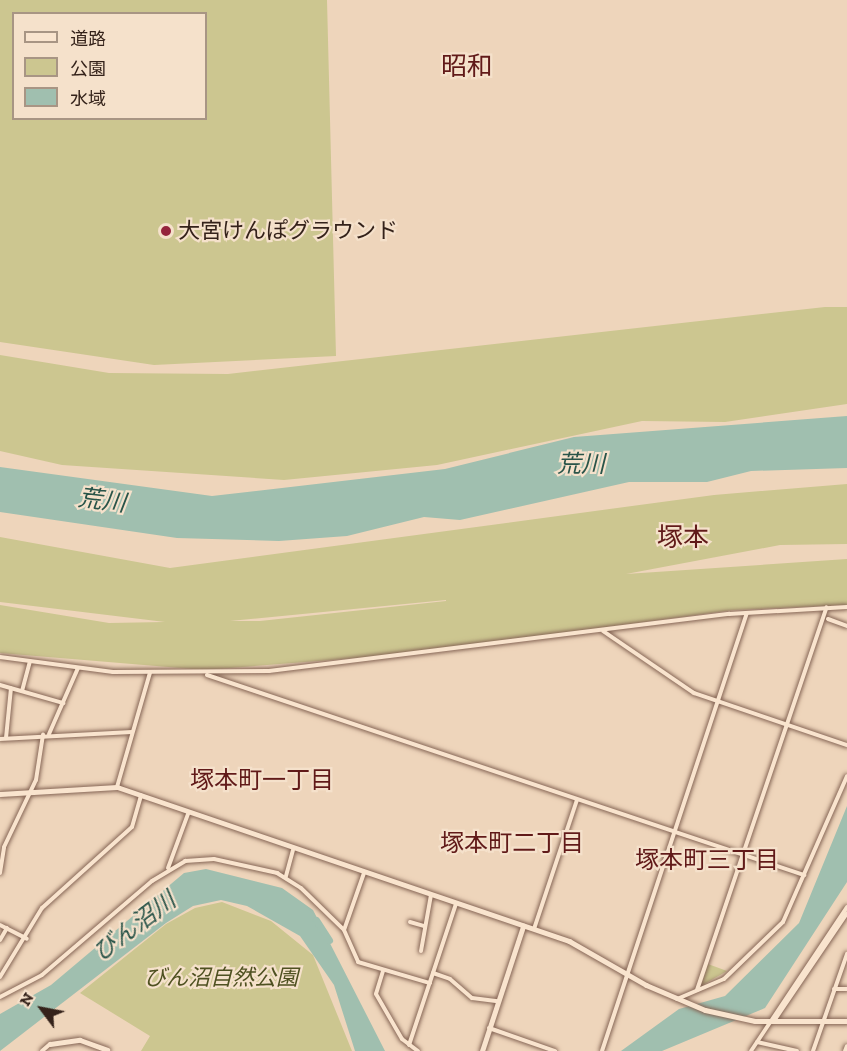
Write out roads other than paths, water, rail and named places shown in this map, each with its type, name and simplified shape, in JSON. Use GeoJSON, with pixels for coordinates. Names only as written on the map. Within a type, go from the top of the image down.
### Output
{"type":"FeatureCollection","features":[{"type":"Feature","properties":{"kind":"street"},"geometry":{"type":"LineString","coordinates":[[697,990],[785,725],[828,619],[827,607]]}},
{"type":"Feature","properties":{"kind":"street"},"geometry":{"type":"LineString","coordinates":[[0,657],[78,668],[150,673],[204,674],[345,666],[603,630],[747,613],[847,607]]}},
{"type":"Feature","properties":{"kind":"street"},"geometry":{"type":"LineString","coordinates":[[602,1051],[747,613]]}},
{"type":"Feature","properties":{"kind":"street"},"geometry":{"type":"LineString","coordinates":[[828,619],[847,626]]}},
{"type":"Feature","properties":{"kind":"street"},"geometry":{"type":"LineString","coordinates":[[603,630],[694,693],[847,746]]}},
{"type":"Feature","properties":{"kind":"street"},"geometry":{"type":"LineString","coordinates":[[22,691],[30,662]]}},
{"type":"Feature","properties":{"kind":"street"},"geometry":{"type":"LineString","coordinates":[[49,734],[78,668]]}},
{"type":"Feature","properties":{"kind":"street"},"geometry":{"type":"LineString","coordinates":[[117,787],[150,673]]}},
{"type":"Feature","properties":{"kind":"street"},"geometry":{"type":"LineString","coordinates":[[204,674],[804,875]]}},
{"type":"Feature","properties":{"kind":"street"},"geometry":{"type":"LineString","coordinates":[[0,685],[63,703]]}},
{"type":"Feature","properties":{"kind":"street"},"geometry":{"type":"LineString","coordinates":[[6,738],[11,688]]}},
{"type":"Feature","properties":{"kind":"street"},"geometry":{"type":"LineString","coordinates":[[0,739],[49,734],[132,732]]}},
{"type":"Feature","properties":{"kind":"street"},"geometry":{"type":"LineString","coordinates":[[0,870],[1,857],[30,792],[43,735]]}},
{"type":"Feature","properties":{"kind":"street"},"geometry":{"type":"LineString","coordinates":[[679,1001],[697,990],[724,979],[765,941],[784,919],[847,776]]}},
{"type":"Feature","properties":{"kind":"street"},"geometry":{"type":"LineString","coordinates":[[0,794],[117,787],[293,850],[579,945],[627,974],[679,1001],[755,1021],[847,1021]]}},
{"type":"Feature","properties":{"kind":"street"},"geometry":{"type":"LineString","coordinates":[[0,977],[2,971],[27,939],[42,908],[132,827],[141,795]]}},
{"type":"Feature","properties":{"kind":"street"},"geometry":{"type":"LineString","coordinates":[[534,930],[577,800]]}},
{"type":"Feature","properties":{"kind":"street"},"geometry":{"type":"LineString","coordinates":[[0,997],[50,969],[168,868],[188,814]]}},
{"type":"Feature","properties":{"kind":"street"},"geometry":{"type":"LineString","coordinates":[[293,850],[283,873],[344,930],[358,962],[430,983]]}},
{"type":"Feature","properties":{"kind":"street"},"geometry":{"type":"LineString","coordinates":[[168,868],[214,859],[289,879]]}},
{"type":"Feature","properties":{"kind":"street"},"geometry":{"type":"LineString","coordinates":[[344,930],[364,873]]}},
{"type":"Feature","properties":{"kind":"street"},"geometry":{"type":"LineString","coordinates":[[421,951],[431,895]]}},
{"type":"Feature","properties":{"kind":"street"},"geometry":{"type":"LineString","coordinates":[[409,1045],[456,904]]}},
{"type":"Feature","properties":{"kind":"street"},"geometry":{"type":"LineString","coordinates":[[772,1021],[847,907]]}},
{"type":"Feature","properties":{"kind":"street"},"geometry":{"type":"LineString","coordinates":[[751,1051],[847,913]]}},
{"type":"Feature","properties":{"kind":"street"},"geometry":{"type":"LineString","coordinates":[[410,922],[424,926]]}},
{"type":"Feature","properties":{"kind":"street"},"geometry":{"type":"LineString","coordinates":[[0,925],[27,939]]}},
{"type":"Feature","properties":{"kind":"street"},"geometry":{"type":"LineString","coordinates":[[482,1051],[523,926]]}},
{"type":"Feature","properties":{"kind":"street"},"geometry":{"type":"LineString","coordinates":[[0,940],[7,928]]}},
{"type":"Feature","properties":{"kind":"street"},"geometry":{"type":"LineString","coordinates":[[813,1051],[847,954]]}},
{"type":"Feature","properties":{"kind":"street"},"geometry":{"type":"LineString","coordinates":[[383,971],[376,994],[409,1045],[418,1051]]}},
{"type":"Feature","properties":{"kind":"street"},"geometry":{"type":"LineString","coordinates":[[433,973],[450,979],[472,998],[498,1001]]}},
{"type":"Feature","properties":{"kind":"street"},"geometry":{"type":"LineString","coordinates":[[834,989],[847,989]]}},
{"type":"Feature","properties":{"kind":"street"},"geometry":{"type":"LineString","coordinates":[[489,1028],[555,1051]]}},
{"type":"Feature","properties":{"kind":"street"},"geometry":{"type":"LineString","coordinates":[[42,1051],[50,1044],[77,1040],[108,1051]]}},
{"type":"Feature","properties":{"kind":"street"},"geometry":{"type":"LineString","coordinates":[[757,1042],[797,1051]]}},
{"type":"Feature","properties":{"kind":"street"},"geometry":{"type":"LineString","coordinates":[[845,1051],[847,1046]]}},
{"type":"Feature","properties":{"kind":"water","name":"荒川"},"geometry":{"type":"Polygon","coordinates":[[[847,416],[847,468],[751,471],[707,482],[629,482],[460,520],[424,517],[347,536],[279,541],[177,538],[0,512],[0,467],[212,496],[445,469],[574,437],[847,416]]]}},
{"type":"Feature","properties":{"kind":"water"},"geometry":{"type":"Polygon","coordinates":[[[847,806],[847,882],[765,1008],[662,1051],[621,1051],[679,1009],[725,996],[799,923],[847,806]]]}},
{"type":"Feature","properties":{"kind":"water"},"geometry":{"type":"Polygon","coordinates":[[[206,869],[282,888],[313,910],[385,1051],[355,1051],[334,985],[300,936],[247,906],[221,900],[193,906],[166,923],[0,1051],[0,1014],[51,985],[184,873],[206,869]]]}},
{"type":"Feature","properties":{"kind":"waterway","name":"びん沼川"},"geometry":{"type":"LineString","coordinates":[[316,920],[329,940]]}},
{"type":"Feature","properties":{"kind":"place","name":"大宮けんぽグラウンド"},"geometry":{"type":"Point","coordinates":[166,231]}},
{"type":"Feature","properties":{"kind":"district","name":"昭和"},"geometry":{"type":"Point","coordinates":[467,67]}},
{"type":"Feature","properties":{"kind":"district","name":"塚本"},"geometry":{"type":"Point","coordinates":[683,538]}},
{"type":"Feature","properties":{"kind":"district","name":"塚本町一丁目"},"geometry":{"type":"Point","coordinates":[262,780]}},
{"type":"Feature","properties":{"kind":"district","name":"塚本町二丁目"},"geometry":{"type":"Point","coordinates":[512,843]}},
{"type":"Feature","properties":{"kind":"district","name":"塚本町三丁目"},"geometry":{"type":"Point","coordinates":[707,860]}},
{"type":"Feature","properties":{"kind":"park label","name":"びん沼自然公園"},"geometry":{"type":"Point","coordinates":[221,978]}}]}
